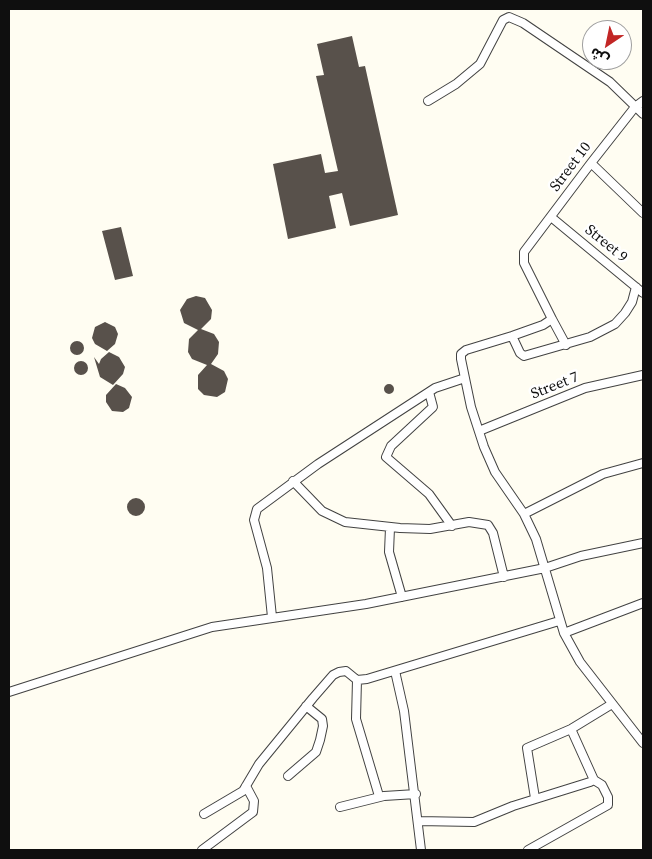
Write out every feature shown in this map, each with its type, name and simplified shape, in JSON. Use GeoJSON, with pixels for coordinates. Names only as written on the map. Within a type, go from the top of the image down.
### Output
{"type":"FeatureCollection","features":[{"type":"Feature","properties":{"kind":"street"},"geometry":{"type":"LineString","coordinates":[[428,101],[475,70],[503,20],[509,17],[523,23],[610,82],[643,114]]}},
{"type":"Feature","properties":{"kind":"street","name":"Street 10"},"geometry":{"type":"LineString","coordinates":[[552,319],[524,263],[524,252],[591,163],[636,106],[643,101]]}},
{"type":"Feature","properties":{"kind":"street"},"geometry":{"type":"LineString","coordinates":[[591,163],[643,213]]}},
{"type":"Feature","properties":{"kind":"street","name":"Street 9"},"geometry":{"type":"LineString","coordinates":[[551,217],[643,293]]}},
{"type":"Feature","properties":{"kind":"street"},"geometry":{"type":"LineString","coordinates":[[512,336],[520,353],[524,356],[566,345],[597,334],[615,324],[632,302],[636,287]]}},
{"type":"Feature","properties":{"kind":"street"},"geometry":{"type":"LineString","coordinates":[[566,345],[552,319],[543,325],[462,352],[461,359],[479,431],[495,472],[524,514],[536,539],[564,633],[580,662],[643,743]]}},
{"type":"Feature","properties":{"kind":"street","name":"Street 7"},"geometry":{"type":"LineString","coordinates":[[479,431],[585,388],[643,374]]}},
{"type":"Feature","properties":{"kind":"street"},"geometry":{"type":"LineString","coordinates":[[272,617],[267,568],[258,537],[255,514],[260,505],[293,481],[429,392],[443,384],[465,378]]}},
{"type":"Feature","properties":{"kind":"street"},"geometry":{"type":"LineString","coordinates":[[429,392],[433,407],[391,446],[386,457],[429,494],[452,526]]}},
{"type":"Feature","properties":{"kind":"street"},"geometry":{"type":"LineString","coordinates":[[524,514],[603,474],[643,463]]}},
{"type":"Feature","properties":{"kind":"street"},"geometry":{"type":"LineString","coordinates":[[293,481],[313,504],[333,517],[346,522],[390,528],[430,529],[469,522],[488,525],[493,534],[504,577]]}},
{"type":"Feature","properties":{"kind":"street"},"geometry":{"type":"LineString","coordinates":[[390,528],[389,552],[402,597]]}},
{"type":"Feature","properties":{"kind":"street"},"geometry":{"type":"LineString","coordinates":[[9,692],[192,632],[241,621],[402,597],[504,577],[545,568],[581,556],[643,543]]}},
{"type":"Feature","properties":{"kind":"street"},"geometry":{"type":"LineString","coordinates":[[564,633],[643,603]]}},
{"type":"Feature","properties":{"kind":"street"},"geometry":{"type":"LineString","coordinates":[[357,680],[395,671],[559,621]]}},
{"type":"Feature","properties":{"kind":"street"},"geometry":{"type":"LineString","coordinates":[[204,814],[235,797],[246,786],[259,764],[333,675],[346,671],[357,680]]}},
{"type":"Feature","properties":{"kind":"street"},"geometry":{"type":"LineString","coordinates":[[395,671],[404,711],[416,794],[421,850]]}},
{"type":"Feature","properties":{"kind":"street"},"geometry":{"type":"LineString","coordinates":[[357,680],[356,719],[379,796]]}},
{"type":"Feature","properties":{"kind":"street"},"geometry":{"type":"LineString","coordinates":[[535,798],[527,748],[571,729],[612,704]]}},
{"type":"Feature","properties":{"kind":"street"},"geometry":{"type":"LineString","coordinates":[[288,776],[316,752],[320,740],[323,726],[322,719],[306,706]]}},
{"type":"Feature","properties":{"kind":"street"},"geometry":{"type":"LineString","coordinates":[[528,850],[608,805],[608,798],[602,785],[594,780],[571,729]]}},
{"type":"Feature","properties":{"kind":"street"},"geometry":{"type":"LineString","coordinates":[[418,821],[474,822],[535,798],[584,785],[594,780]]}},
{"type":"Feature","properties":{"kind":"street"},"geometry":{"type":"LineString","coordinates":[[202,850],[253,812],[254,801],[246,786]]}},
{"type":"Feature","properties":{"kind":"street"},"geometry":{"type":"LineString","coordinates":[[340,807],[379,796],[416,794]]}},
{"type":"Feature","properties":{"kind":"building"},"geometry":{"type":"Polygon","coordinates":[[[352,36],[359,67],[365,66],[398,215],[350,226],[342,193],[329,196],[336,228],[288,239],[273,164],[321,154],[325,173],[338,171],[316,76],[324,75],[317,44],[352,36]]]}},
{"type":"Feature","properties":{"kind":"building"},"geometry":{"type":"Polygon","coordinates":[[[121,227],[133,276],[115,280],[102,231],[121,227]]]}},
{"type":"Feature","properties":{"kind":"building"},"geometry":{"type":"Polygon","coordinates":[[[196,296],[205,298],[212,310],[211,319],[201,329],[214,334],[219,342],[218,354],[211,364],[224,371],[228,379],[225,392],[217,397],[204,395],[198,389],[198,375],[207,365],[192,359],[188,352],[189,339],[198,330],[184,323],[180,310],[187,299],[196,296]]]}},
{"type":"Feature","properties":{"kind":"building"},"geometry":{"type":"Polygon","coordinates":[[[105,322],[115,327],[118,334],[115,344],[107,351],[95,344],[92,338],[95,327],[105,322]]]}},
{"type":"Feature","properties":{"kind":"building"},"geometry":{"type":"Polygon","coordinates":[[[77,341],[82,343],[84,348],[82,353],[77,355],[72,353],[70,348],[72,343],[77,341]]]}},
{"type":"Feature","properties":{"kind":"building"},"geometry":{"type":"Polygon","coordinates":[[[109,352],[119,357],[125,367],[123,374],[113,385],[100,377],[94,357],[99,364],[101,359],[109,352]]]}},
{"type":"Feature","properties":{"kind":"building"},"geometry":{"type":"Polygon","coordinates":[[[81,361],[86,363],[88,368],[86,373],[81,375],[76,373],[74,368],[76,363],[81,361]]]}},
{"type":"Feature","properties":{"kind":"building"},"geometry":{"type":"Polygon","coordinates":[[[116,384],[125,388],[132,397],[129,408],[123,412],[112,411],[106,402],[106,395],[116,384]]]}},
{"type":"Feature","properties":{"kind":"building"},"geometry":{"type":"Polygon","coordinates":[[[389,384],[394,389],[389,394],[384,389],[389,384]]]}},
{"type":"Feature","properties":{"kind":"building"},"geometry":{"type":"Polygon","coordinates":[[[136,498],[142,501],[145,507],[142,513],[136,516],[130,513],[127,507],[130,501],[136,498]]]}}]}
